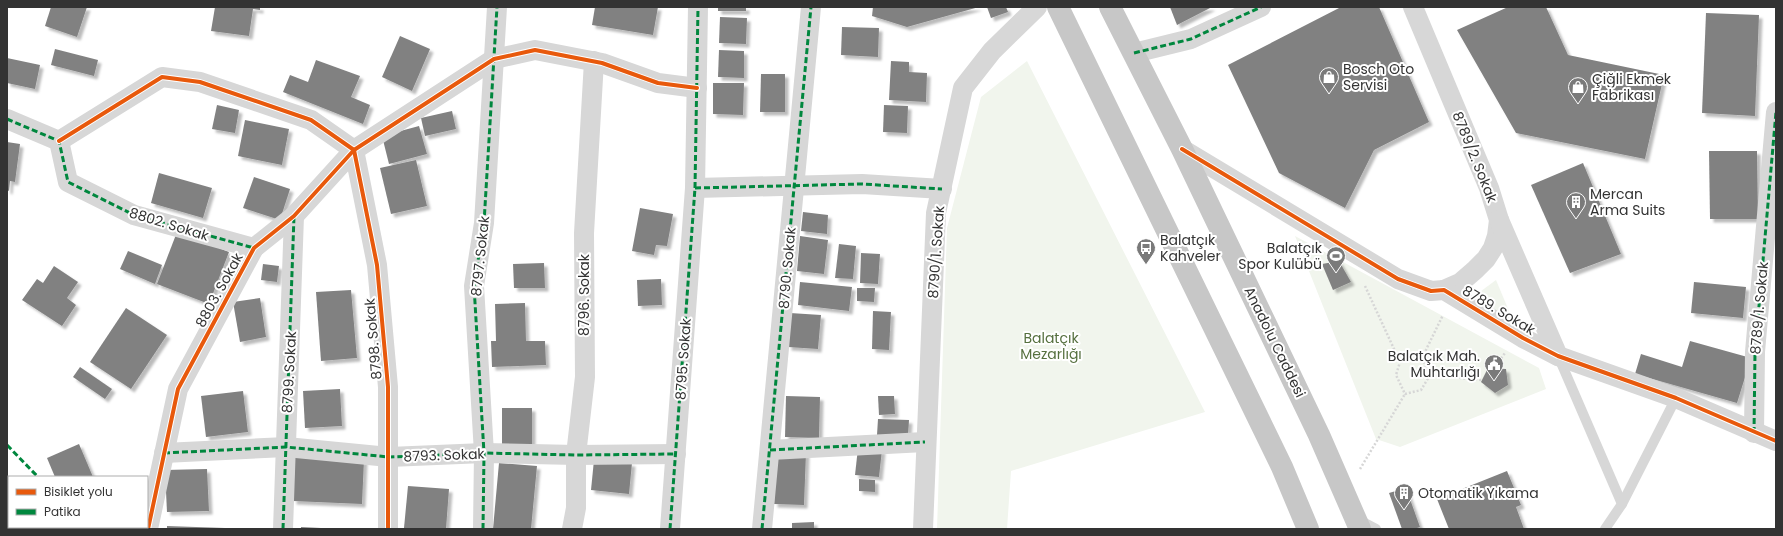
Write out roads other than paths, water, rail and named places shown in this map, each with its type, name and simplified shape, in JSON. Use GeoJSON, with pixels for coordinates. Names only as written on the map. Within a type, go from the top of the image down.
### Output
{"type":"FeatureCollection","features":[{"type":"Feature","properties":{"kind":"highway"},"geometry":{"type":"LineString","coordinates":[[1058,7],[1282,467],[1308,529]]}},
{"type":"Feature","properties":{"kind":"highway","name":"Anadolu Caddesi"},"geometry":{"type":"LineString","coordinates":[[1110,7],[1182,149],[1319,435],[1358,524]]}},
{"type":"Feature","properties":{"kind":"street","name":"8797. Sokak"},"geometry":{"type":"LineString","coordinates":[[483,529],[484,453],[474,286],[484,223],[497,7]]}},
{"type":"Feature","properties":{"kind":"street","name":"8795. Sokak"},"geometry":{"type":"LineString","coordinates":[[670,529],[695,188],[698,7]]}},
{"type":"Feature","properties":{"kind":"street","name":"8790. Sokak"},"geometry":{"type":"LineString","coordinates":[[762,529],[811,7]]}},
{"type":"Feature","properties":{"kind":"street","name":"8790/1. Sokak"},"geometry":{"type":"LineString","coordinates":[[923,529],[936,213],[963,88],[992,51],[1037,7]]}},
{"type":"Feature","properties":{"kind":"street"},"geometry":{"type":"LineString","coordinates":[[1134,53],[1191,39],[1261,7]]}},
{"type":"Feature","properties":{"kind":"street","name":"8789/2. Sokak"},"geometry":{"type":"LineString","coordinates":[[1413,7],[1489,188],[1499,220],[1498,236],[1493,248],[1486,258],[1460,283],[1444,290]]}},
{"type":"Feature","properties":{"kind":"street"},"geometry":{"type":"LineString","coordinates":[[494,59],[535,50],[594,62],[658,83],[697,88]]}},
{"type":"Feature","properties":{"kind":"street","name":"8803. Sokak"},"geometry":{"type":"LineString","coordinates":[[148,529],[178,389],[254,248],[294,216],[354,150],[494,59]]}},
{"type":"Feature","properties":{"kind":"street","name":"8796. Sokak"},"geometry":{"type":"LineString","coordinates":[[572,529],[576,508],[576,455],[584,377],[584,233],[594,62]]}},
{"type":"Feature","properties":{"kind":"street"},"geometry":{"type":"LineString","coordinates":[[7,119],[59,141],[162,77],[200,82],[311,120],[354,150]]}},
{"type":"Feature","properties":{"kind":"street","name":"8789/1. Sokak"},"geometry":{"type":"LineString","coordinates":[[1754,432],[1755,352],[1776,112]]}},
{"type":"Feature","properties":{"kind":"street","name":"8802. Sokak"},"geometry":{"type":"LineString","coordinates":[[59,141],[68,182],[134,215],[254,248]]}},
{"type":"Feature","properties":{"kind":"street","name":"8789. Sokak"},"geometry":{"type":"LineString","coordinates":[[1182,149],[1398,279],[1431,291],[1444,290],[1523,338],[1558,356],[1676,398],[1776,441]]}},
{"type":"Feature","properties":{"kind":"street","name":"8798. Sokak"},"geometry":{"type":"LineString","coordinates":[[354,150],[377,265],[388,387],[388,529]]}},
{"type":"Feature","properties":{"kind":"street"},"geometry":{"type":"LineString","coordinates":[[695,188],[862,184],[942,189]]}},
{"type":"Feature","properties":{"kind":"street","name":"8799. Sokak"},"geometry":{"type":"LineString","coordinates":[[283,529],[294,216]]}},
{"type":"Feature","properties":{"kind":"street"},"geometry":{"type":"LineString","coordinates":[[1499,220],[1558,356]]}},
{"type":"Feature","properties":{"kind":"street"},"geometry":{"type":"LineString","coordinates":[[770,450],[926,442]]}},
{"type":"Feature","properties":{"kind":"street","name":"8793. Sokak"},"geometry":{"type":"LineString","coordinates":[[164,453],[286,447],[389,457],[484,453],[576,455],[676,454]]}},
{"type":"Feature","properties":{"kind":"lane"},"geometry":{"type":"LineString","coordinates":[[1558,356],[1622,504]]}},
{"type":"Feature","properties":{"kind":"lane"},"geometry":{"type":"LineString","coordinates":[[1605,529],[1622,504],[1676,398]]}},
{"type":"Feature","properties":{"kind":"lane"},"geometry":{"type":"LineString","coordinates":[[1358,524],[1376,529]]}},
{"type":"Feature","properties":{"kind":"place","name":"Bosch Oto Servisi"},"geometry":{"type":"Point","coordinates":[1329,94]}},
{"type":"Feature","properties":{"kind":"place","name":"Çiğli Ekmek Fabrikası"},"geometry":{"type":"Point","coordinates":[1578,104]}},
{"type":"Feature","properties":{"kind":"place","name":"Mercan Arma Suits"},"geometry":{"type":"Point","coordinates":[1576,219]}},
{"type":"Feature","properties":{"kind":"place","name":"Balatçık Kahveler"},"geometry":{"type":"Point","coordinates":[1146,265]}},
{"type":"Feature","properties":{"kind":"place","name":"Balatçık Spor Kulübü"},"geometry":{"type":"Point","coordinates":[1336,273]}},
{"type":"Feature","properties":{"kind":"place","name":"Balatçık Mah. Muhtarlığı"},"geometry":{"type":"Point","coordinates":[1494,381]}},
{"type":"Feature","properties":{"kind":"place","name":"Otomatik Yıkama"},"geometry":{"type":"Point","coordinates":[1404,510]}},
{"type":"Feature","properties":{"kind":"park label","name":"Balatçık Mezarlığı"},"geometry":{"type":"Point","coordinates":[1051,346]}}]}
